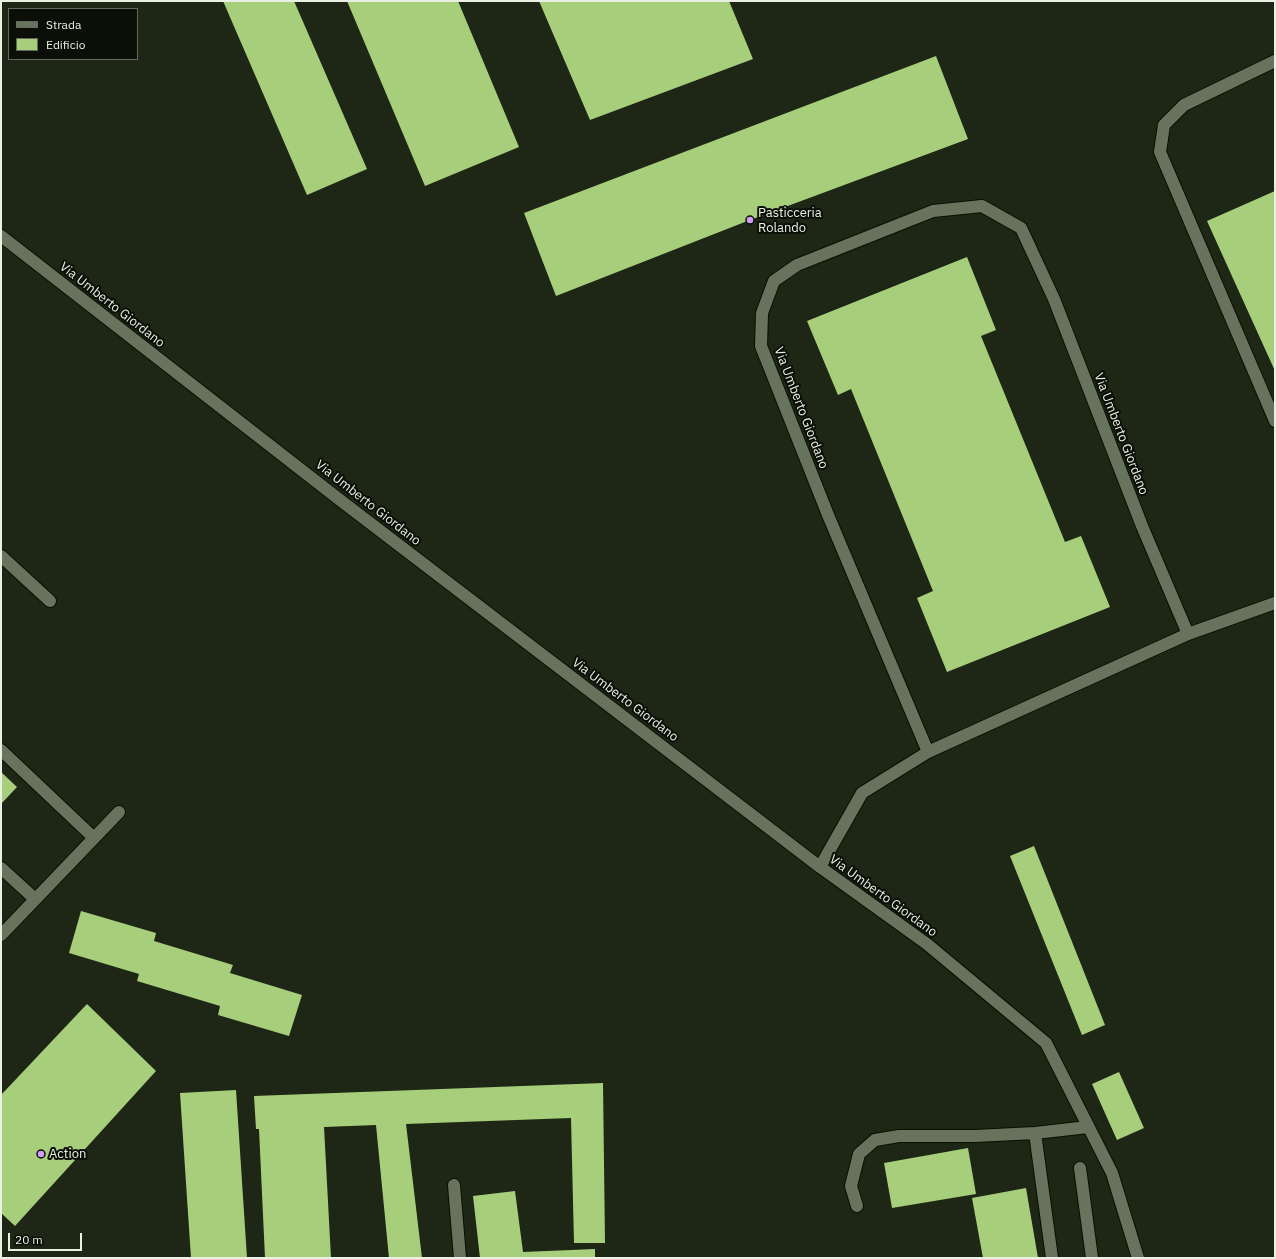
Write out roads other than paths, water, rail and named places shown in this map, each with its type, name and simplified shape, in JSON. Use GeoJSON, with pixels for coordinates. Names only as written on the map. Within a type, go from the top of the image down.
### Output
{"type":"FeatureCollection","features":[{"type":"Feature","properties":{"kind":"street"},"geometry":{"type":"LineString","coordinates":[[1275,61],[1184,105],[1164,125],[1160,152],[1275,421]]}},
{"type":"Feature","properties":{"kind":"street","name":"Via Umberto Giordano"},"geometry":{"type":"LineString","coordinates":[[928,752],[828,515],[762,346],[762,313],[774,281],[797,265],[933,211],[982,206],[1021,228],[1054,299],[1142,526],[1188,634]]}},
{"type":"Feature","properties":{"kind":"street","name":"Via Umberto Giordano"},"geometry":{"type":"LineString","coordinates":[[1,236],[820,867],[927,944],[1046,1043],[1112,1173],[1138,1258]]}},
{"type":"Feature","properties":{"kind":"street"},"geometry":{"type":"LineString","coordinates":[[1,556],[50,601]]}},
{"type":"Feature","properties":{"kind":"street"},"geometry":{"type":"LineString","coordinates":[[820,867],[862,793],[928,752],[1188,634],[1275,603]]}},
{"type":"Feature","properties":{"kind":"street"},"geometry":{"type":"LineString","coordinates":[[1,750],[94,838]]}},
{"type":"Feature","properties":{"kind":"street"},"geometry":{"type":"LineString","coordinates":[[1,935],[119,812]]}},
{"type":"Feature","properties":{"kind":"street"},"geometry":{"type":"LineString","coordinates":[[1,868],[35,899]]}},
{"type":"Feature","properties":{"kind":"street"},"geometry":{"type":"LineString","coordinates":[[857,1206],[851,1186],[859,1154],[875,1140],[899,1136],[975,1136],[1035,1133],[1088,1127]]}},
{"type":"Feature","properties":{"kind":"street"},"geometry":{"type":"LineString","coordinates":[[1035,1133],[1052,1258]]}},
{"type":"Feature","properties":{"kind":"street"},"geometry":{"type":"LineString","coordinates":[[1080,1168],[1092,1258]]}},
{"type":"Feature","properties":{"kind":"street"},"geometry":{"type":"LineString","coordinates":[[454,1185],[460,1258]]}},
{"type":"Feature","properties":{"kind":"place","name":"Pasticceria Rolando"},"geometry":{"type":"Point","coordinates":[750,220]}},
{"type":"Feature","properties":{"kind":"place","name":"Action"},"geometry":{"type":"Point","coordinates":[41,1154]}}]}
